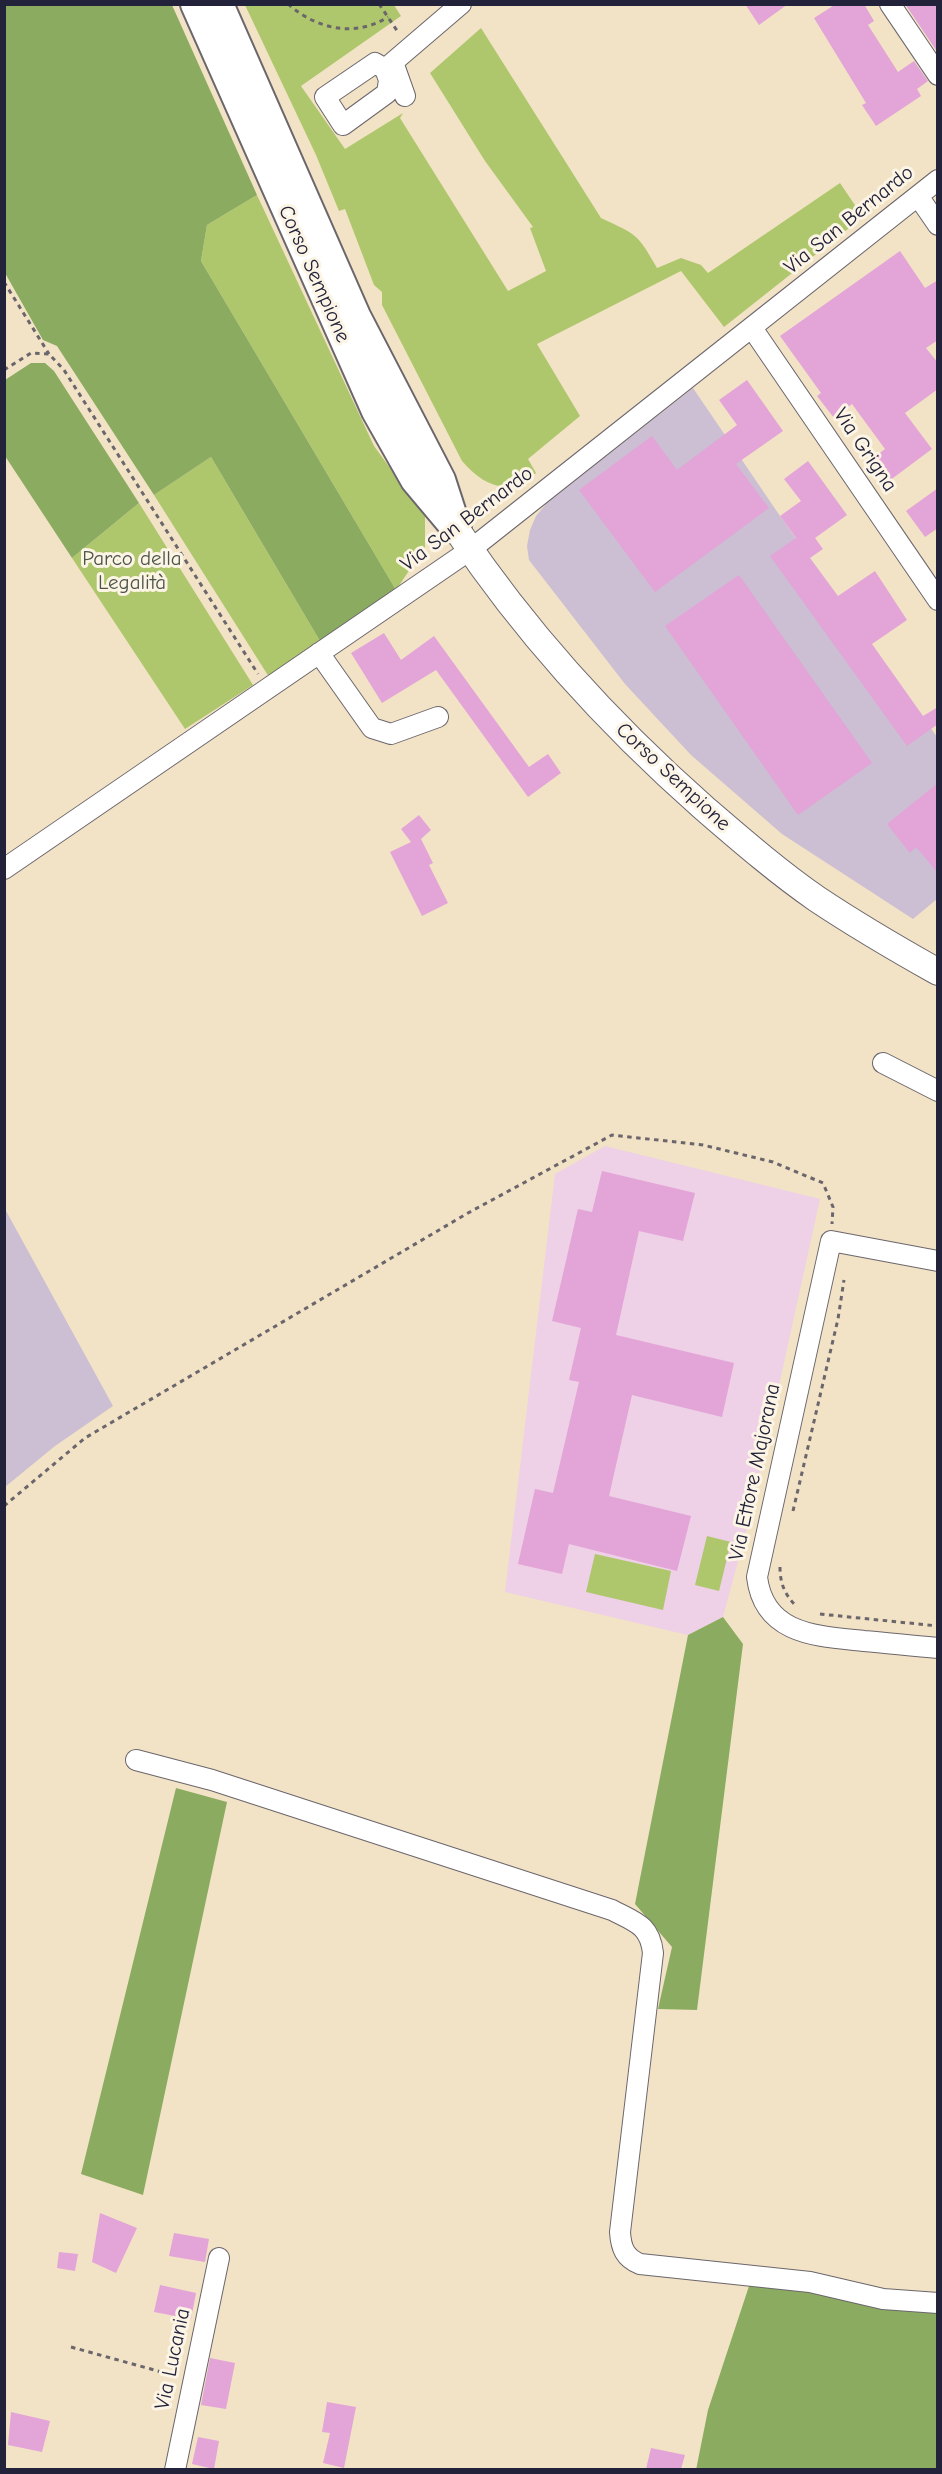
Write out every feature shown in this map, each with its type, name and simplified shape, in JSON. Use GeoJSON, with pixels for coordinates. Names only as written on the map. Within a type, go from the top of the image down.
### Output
{"type":"FeatureCollection","features":[{"type":"Feature","properties":{"kind":"highway","name":"Corso Sempione"},"geometry":{"type":"LineString","coordinates":[[195,4],[376,411],[415,480],[463,540]]}},
{"type":"Feature","properties":{"kind":"highway","name":"Corso Sempione"},"geometry":{"type":"LineString","coordinates":[[219,4],[356,316],[441,480],[463,540]]}},
{"type":"Feature","properties":{"kind":"main road","name":"Corso Sempione"},"geometry":{"type":"LineString","coordinates":[[463,540],[511,609],[576,684],[676,783],[737,836],[816,898],[938,972]]}},
{"type":"Feature","properties":{"kind":"street"},"geometry":{"type":"LineString","coordinates":[[405,96],[389,66],[461,4]]}},
{"type":"Feature","properties":{"kind":"street"},"geometry":{"type":"LineString","coordinates":[[890,4],[938,75]]}},
{"type":"Feature","properties":{"kind":"street","name":"Via San Bernardo"},"geometry":{"type":"LineString","coordinates":[[4,869],[319,653],[463,540],[752,328],[938,180]]}},
{"type":"Feature","properties":{"kind":"street"},"geometry":{"type":"LineString","coordinates":[[918,196],[938,225]]}},
{"type":"Feature","properties":{"kind":"street","name":"Via Grigna"},"geometry":{"type":"LineString","coordinates":[[752,328],[938,600]]}},
{"type":"Feature","properties":{"kind":"street"},"geometry":{"type":"LineString","coordinates":[[319,653],[372,728],[391,734],[438,717]]}},
{"type":"Feature","properties":{"kind":"street"},"geometry":{"type":"LineString","coordinates":[[883,1063],[938,1091]]}},
{"type":"Feature","properties":{"kind":"street"},"geometry":{"type":"LineString","coordinates":[[840,1243],[938,1261]]}},
{"type":"Feature","properties":{"kind":"street","name":"Via Ettore Majorana"},"geometry":{"type":"LineString","coordinates":[[840,1243],[757,1576],[759,1592],[777,1618],[785,1625],[803,1632],[823,1637],[938,1648]]}},
{"type":"Feature","properties":{"kind":"street"},"geometry":{"type":"LineString","coordinates":[[136,1760],[212,1780],[612,1910],[638,1924],[651,1937],[653,1953],[620,2232],[621,2243],[631,2260],[640,2264],[810,2282],[883,2299],[938,2303]]}},
{"type":"Feature","properties":{"kind":"street","name":"Via Lucania"},"geometry":{"type":"LineString","coordinates":[[175,2469],[219,2258]]}},
{"type":"Feature","properties":{"kind":"path"},"geometry":{"type":"LineString","coordinates":[[288,4],[307,18],[336,28],[358,28],[378,23],[388,17]]}},
{"type":"Feature","properties":{"kind":"path"},"geometry":{"type":"LineString","coordinates":[[379,4],[409,48]]}},
{"type":"Feature","properties":{"kind":"path"},"geometry":{"type":"LineString","coordinates":[[4,282],[49,354],[70,380],[267,688]]}},
{"type":"Feature","properties":{"kind":"path"},"geometry":{"type":"LineString","coordinates":[[4,370],[32,353],[49,354]]}},
{"type":"Feature","properties":{"kind":"path"},"geometry":{"type":"LineString","coordinates":[[4,1506],[86,1437],[468,1213],[612,1135],[704,1145],[773,1162],[822,1183],[833,1208],[840,1243],[838,1319],[792,1516]]}},
{"type":"Feature","properties":{"kind":"path"},"geometry":{"type":"LineString","coordinates":[[780,1561],[781,1582],[786,1594],[796,1606],[805,1611]]}},
{"type":"Feature","properties":{"kind":"path"},"geometry":{"type":"LineString","coordinates":[[817,1614],[938,1626]]}},
{"type":"Feature","properties":{"kind":"path"},"geometry":{"type":"LineString","coordinates":[[71,2347],[193,2381]]}},
{"type":"Feature","properties":{"kind":"shaded area"},"geometry":{"type":"Polygon","coordinates":[[[693,388],[780,516],[937,737],[937,899],[913,919],[782,834],[691,755],[625,684],[529,560],[527,546],[530,530],[536,516],[546,504],[693,388]]]}},
{"type":"Feature","properties":{"kind":"shaded area"},"geometry":{"type":"Polygon","coordinates":[[[605,1146],[820,1199],[750,1517],[723,1617],[688,1635],[505,1592],[555,1174],[605,1146]]]}},
{"type":"Feature","properties":{"kind":"shaded area"},"geometry":{"type":"Polygon","coordinates":[[[5,1209],[113,1406],[55,1446],[5,1487],[5,1209]]]}},
{"type":"Feature","properties":{"kind":"green space"},"geometry":{"type":"Polygon","coordinates":[[[4,5],[172,5],[257,195],[207,225],[201,261],[396,590],[320,641],[211,457],[154,495],[57,346],[43,340],[5,273],[4,5]]]}},
{"type":"Feature","properties":{"kind":"green space"},"geometry":{"type":"Polygon","coordinates":[[[245,5],[394,5],[401,16],[301,86],[345,149],[403,113],[400,118],[508,291],[546,271],[530,228],[533,227],[485,161],[430,73],[481,28],[601,218],[635,236],[657,268],[681,258],[701,265],[708,273],[840,183],[863,217],[724,327],[681,271],[537,344],[580,416],[528,459],[536,473],[515,485],[496,485],[487,482],[462,461],[382,305],[382,292],[374,285],[345,209],[339,211],[316,155],[245,5]]]}},
{"type":"Feature","properties":{"kind":"green space"},"geometry":{"type":"Polygon","coordinates":[[[257,195],[374,446],[425,516],[425,547],[396,590],[201,261],[207,225],[257,195]]]}},
{"type":"Feature","properties":{"kind":"green space"},"geometry":{"type":"Polygon","coordinates":[[[31,363],[45,363],[54,371],[139,503],[72,558],[5,456],[5,380],[31,363]]]}},
{"type":"Feature","properties":{"kind":"green space"},"geometry":{"type":"Polygon","coordinates":[[[211,457],[320,641],[269,677],[154,495],[211,457]]]}},
{"type":"Feature","properties":{"kind":"green space","name":"Parco della Legalità"},"geometry":{"type":"Polygon","coordinates":[[[139,503],[253,685],[185,729],[72,558],[139,503]]]}},
{"type":"Feature","properties":{"kind":"green space"},"geometry":{"type":"Polygon","coordinates":[[[707,1536],[731,1542],[719,1591],[695,1585],[707,1536]]]}},
{"type":"Feature","properties":{"kind":"green space"},"geometry":{"type":"Polygon","coordinates":[[[595,1554],[671,1571],[663,1610],[586,1592],[595,1554]]]}},
{"type":"Feature","properties":{"kind":"green space"},"geometry":{"type":"Polygon","coordinates":[[[723,1617],[743,1644],[697,2010],[658,2009],[672,1947],[635,1904],[688,1635],[723,1617]]]}},
{"type":"Feature","properties":{"kind":"green space"},"geometry":{"type":"Polygon","coordinates":[[[176,1788],[227,1802],[143,2195],[81,2174],[176,1788]]]}},
{"type":"Feature","properties":{"kind":"green space"},"geometry":{"type":"Polygon","coordinates":[[[752,2277],[937,2309],[937,2469],[696,2470],[708,2410],[752,2277]]]}},
{"type":"Feature","properties":{"kind":"building"},"geometry":{"type":"Polygon","coordinates":[[[745,4],[788,4],[759,25],[745,4]]]}},
{"type":"Feature","properties":{"kind":"building"},"geometry":{"type":"Polygon","coordinates":[[[836,4],[864,4],[874,21],[868,25],[898,72],[914,61],[928,81],[917,89],[921,96],[876,126],[862,105],[866,103],[814,18],[836,4]]]}},
{"type":"Feature","properties":{"kind":"building"},"geometry":{"type":"Polygon","coordinates":[[[905,4],[938,4],[938,53],[905,4]]]}},
{"type":"Feature","properties":{"kind":"building"},"geometry":{"type":"Polygon","coordinates":[[[900,251],[925,288],[938,280],[938,340],[926,348],[938,363],[938,389],[905,413],[932,449],[889,481],[872,459],[885,449],[852,404],[834,418],[817,396],[821,393],[780,336],[900,251]]]}},
{"type":"Feature","properties":{"kind":"building"},"geometry":{"type":"Polygon","coordinates":[[[747,380],[783,431],[736,464],[769,508],[655,592],[579,490],[652,436],[677,470],[737,425],[719,400],[747,380]]]}},
{"type":"Feature","properties":{"kind":"building"},"geometry":{"type":"Polygon","coordinates":[[[808,461],[847,515],[815,538],[823,549],[810,558],[838,596],[875,571],[907,620],[872,644],[923,716],[938,707],[938,724],[907,746],[770,556],[796,538],[780,516],[801,501],[784,479],[808,461]]]}},
{"type":"Feature","properties":{"kind":"building"},"geometry":{"type":"Polygon","coordinates":[[[938,488],[938,528],[925,537],[906,511],[938,488]]]}},
{"type":"Feature","properties":{"kind":"building"},"geometry":{"type":"Polygon","coordinates":[[[739,575],[872,763],[798,815],[665,626],[739,575]]]}},
{"type":"Feature","properties":{"kind":"building"},"geometry":{"type":"Polygon","coordinates":[[[384,633],[401,660],[434,636],[529,767],[548,754],[561,773],[528,797],[436,670],[382,703],[351,653],[384,633]]]}},
{"type":"Feature","properties":{"kind":"building"},"geometry":{"type":"Polygon","coordinates":[[[938,783],[938,873],[916,847],[910,853],[887,824],[938,783]]]}},
{"type":"Feature","properties":{"kind":"building"},"geometry":{"type":"Polygon","coordinates":[[[419,815],[431,830],[421,839],[433,863],[429,865],[448,903],[422,916],[390,852],[411,842],[401,829],[419,815]]]}},
{"type":"Feature","properties":{"kind":"building"},"geometry":{"type":"Polygon","coordinates":[[[602,1171],[695,1193],[683,1241],[639,1231],[616,1335],[734,1363],[722,1417],[632,1395],[609,1496],[691,1516],[677,1571],[569,1544],[562,1574],[518,1564],[535,1489],[553,1493],[579,1382],[569,1380],[581,1328],[552,1321],[578,1209],[592,1212],[602,1171]]]}},
{"type":"Feature","properties":{"kind":"building"},"geometry":{"type":"Polygon","coordinates":[[[100,2213],[137,2228],[116,2273],[92,2262],[100,2213]]]}},
{"type":"Feature","properties":{"kind":"building"},"geometry":{"type":"Polygon","coordinates":[[[174,2233],[209,2239],[205,2262],[169,2256],[174,2233]]]}},
{"type":"Feature","properties":{"kind":"building"},"geometry":{"type":"Polygon","coordinates":[[[59,2252],[78,2254],[75,2271],[57,2268],[59,2252]]]}},
{"type":"Feature","properties":{"kind":"building"},"geometry":{"type":"Polygon","coordinates":[[[160,2285],[196,2293],[191,2319],[154,2312],[160,2285]]]}},
{"type":"Feature","properties":{"kind":"building"},"geometry":{"type":"Polygon","coordinates":[[[210,2358],[235,2363],[226,2409],[201,2405],[210,2358]]]}},
{"type":"Feature","properties":{"kind":"building"},"geometry":{"type":"Polygon","coordinates":[[[327,2402],[356,2407],[344,2468],[323,2463],[330,2433],[322,2432],[327,2402]]]}},
{"type":"Feature","properties":{"kind":"building"},"geometry":{"type":"Polygon","coordinates":[[[11,2412],[50,2421],[42,2452],[8,2445],[11,2412]]]}},
{"type":"Feature","properties":{"kind":"building"},"geometry":{"type":"Polygon","coordinates":[[[198,2437],[219,2441],[214,2469],[192,2464],[198,2437]]]}},
{"type":"Feature","properties":{"kind":"building"},"geometry":{"type":"Polygon","coordinates":[[[651,2448],[685,2455],[681,2469],[646,2469],[651,2448]]]}}]}
